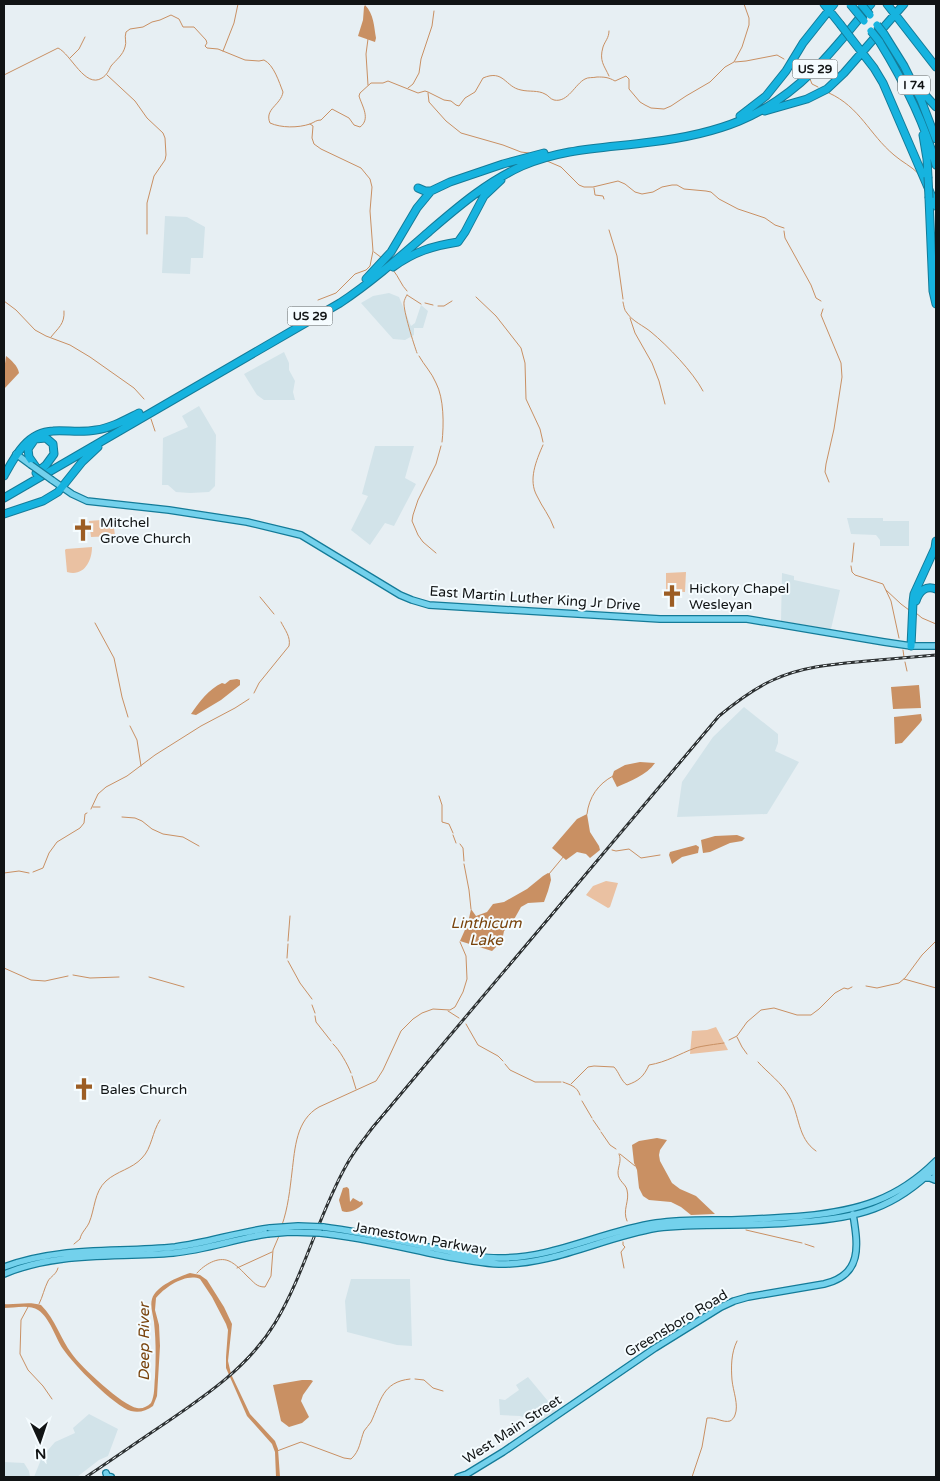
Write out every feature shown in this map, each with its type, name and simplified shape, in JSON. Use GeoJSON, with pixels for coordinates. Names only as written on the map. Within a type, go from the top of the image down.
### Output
{"type":"FeatureCollection","features":[{"type":"Feature","properties":{"kind":"highway","name":"I 74"},"geometry":{"type":"LineString","coordinates":[[850,4],[879,41],[899,74],[924,129],[936,165]]}},
{"type":"Feature","properties":{"kind":"highway","name":"I 74"},"geometry":{"type":"LineString","coordinates":[[861,4],[884,34],[904,66],[921,100],[936,139]]}},
{"type":"Feature","properties":{"kind":"highway","name":"US 29"},"geometry":{"type":"LineString","coordinates":[[4,493],[35,468],[139,414],[323,308],[366,279],[457,201],[504,170],[544,153],[566,148],[689,133],[743,117],[774,97],[806,72],[866,4]]}},
{"type":"Feature","properties":{"kind":"highway","name":"US 29"},"geometry":{"type":"LineString","coordinates":[[4,498],[321,314],[362,288],[467,198],[499,177],[524,166],[566,152],[687,137],[713,131],[778,100],[804,79],[822,61],[872,4]]}},
{"type":"Feature","properties":{"kind":"highway"},"geometry":{"type":"LineString","coordinates":[[887,4],[936,67]]}},
{"type":"Feature","properties":{"kind":"highway"},"geometry":{"type":"LineString","coordinates":[[743,117],[806,99],[827,89],[840,77],[904,4]]}},
{"type":"Feature","properties":{"kind":"highway"},"geometry":{"type":"LineString","coordinates":[[743,117],[766,96],[786,71],[829,6],[883,82],[936,206]]}},
{"type":"Feature","properties":{"kind":"highway"},"geometry":{"type":"LineString","coordinates":[[904,66],[917,86],[936,107]]}},
{"type":"Feature","properties":{"kind":"highway"},"geometry":{"type":"LineString","coordinates":[[910,95],[924,140],[936,304]]}},
{"type":"Feature","properties":{"kind":"highway"},"geometry":{"type":"LineString","coordinates":[[418,188],[425,192],[430,191],[450,182],[503,164],[544,153]]}},
{"type":"Feature","properties":{"kind":"highway"},"geometry":{"type":"LineString","coordinates":[[362,288],[412,254],[458,242],[484,196],[503,179],[524,166]]}},
{"type":"Feature","properties":{"kind":"highway"},"geometry":{"type":"LineString","coordinates":[[366,279],[391,252],[417,208],[430,191]]}},
{"type":"Feature","properties":{"kind":"highway"},"geometry":{"type":"LineString","coordinates":[[4,476],[16,454],[40,433],[96,430],[115,425],[139,414]]}},
{"type":"Feature","properties":{"kind":"highway"},"geometry":{"type":"LineString","coordinates":[[4,514],[43,501],[51,496],[63,487],[89,454],[126,427]]}},
{"type":"Feature","properties":{"kind":"highway"},"geometry":{"type":"LineString","coordinates":[[46,438],[53,444],[54,454],[46,465],[35,468],[29,457],[29,446],[35,439],[46,438]]}},
{"type":"Feature","properties":{"kind":"highway"},"geometry":{"type":"LineString","coordinates":[[913,646],[912,602],[935,548],[936,541]]}},
{"type":"Feature","properties":{"kind":"highway"},"geometry":{"type":"LineString","coordinates":[[913,646],[914,610],[918,595],[928,587],[936,589]]}},
{"type":"Feature","properties":{"kind":"main road","name":"East Martin Luther King Jr Drive"},"geometry":{"type":"LineString","coordinates":[[16,454],[72,494],[87,502],[169,510],[247,522],[301,535],[400,595],[429,605],[660,619],[747,619],[884,642],[913,646],[936,646]]}},
{"type":"Feature","properties":{"kind":"main road"},"geometry":{"type":"LineString","coordinates":[[924,1163],[935,1165]]}},
{"type":"Feature","properties":{"kind":"main road","name":"Jamestown Parkway"},"geometry":{"type":"LineString","coordinates":[[852,1213],[874,1210],[892,1202],[926,1178],[935,1165]]}},
{"type":"Feature","properties":{"kind":"main road","name":"Jamestown Parkway"},"geometry":{"type":"LineString","coordinates":[[4,1267],[28,1259],[59,1253],[183,1246],[268,1231],[322,1230],[347,1237],[464,1260],[510,1264],[551,1258],[634,1233],[658,1228],[782,1224],[828,1220],[852,1213],[878,1202],[901,1190],[935,1165]]}},
{"type":"Feature","properties":{"kind":"main road","name":"Greensboro Road"},"geometry":{"type":"LineString","coordinates":[[579,1401],[656,1348],[728,1304],[748,1297],[824,1284],[841,1278],[852,1266],[857,1251],[852,1213]]}},
{"type":"Feature","properties":{"kind":"main road","name":"Jamestown Parkway"},"geometry":{"type":"LineString","coordinates":[[4,1274],[30,1265],[53,1260],[200,1249],[268,1231]]}},
{"type":"Feature","properties":{"kind":"main road","name":"West Main Street"},"geometry":{"type":"LineString","coordinates":[[458,1477],[502,1453],[579,1401]]}},
{"type":"Feature","properties":{"kind":"main road"},"geometry":{"type":"LineString","coordinates":[[106,1473],[108,1477],[111,1477]]}},
{"type":"Feature","properties":{"kind":"shaded area"},"geometry":{"type":"Polygon","coordinates":[[[165,216],[187,217],[205,227],[203,258],[191,258],[190,274],[162,273],[165,216]]]}},
{"type":"Feature","properties":{"kind":"shaded area"},"geometry":{"type":"Polygon","coordinates":[[[389,293],[399,297],[411,326],[415,323],[421,305],[428,311],[423,328],[414,328],[414,335],[405,340],[393,339],[361,303],[373,296],[389,293]]]}},
{"type":"Feature","properties":{"kind":"shaded area"},"geometry":{"type":"Polygon","coordinates":[[[284,352],[289,363],[289,370],[295,381],[293,392],[295,400],[264,400],[257,395],[244,374],[284,352]]]}},
{"type":"Feature","properties":{"kind":"shaded area"},"geometry":{"type":"Polygon","coordinates":[[[199,406],[216,435],[215,486],[209,492],[176,492],[168,485],[162,485],[163,438],[188,427],[182,416],[199,406]]]}},
{"type":"Feature","properties":{"kind":"shaded area"},"geometry":{"type":"Polygon","coordinates":[[[375,446],[414,446],[405,478],[416,484],[394,526],[385,523],[370,545],[351,530],[368,496],[362,494],[375,446]]]}},
{"type":"Feature","properties":{"kind":"shaded area"},"geometry":{"type":"Polygon","coordinates":[[[847,518],[883,518],[883,521],[909,521],[909,546],[880,546],[880,540],[876,535],[851,534],[847,518]]]}},
{"type":"Feature","properties":{"kind":"shaded area"},"geometry":{"type":"Polygon","coordinates":[[[113,519],[115,536],[91,537],[89,521],[113,519]]]}},
{"type":"Feature","properties":{"kind":"shaded area"},"geometry":{"type":"Polygon","coordinates":[[[92,547],[86,567],[78,572],[67,572],[66,549],[92,547]]]}},
{"type":"Feature","properties":{"kind":"shaded area"},"geometry":{"type":"Polygon","coordinates":[[[686,572],[685,592],[666,591],[666,573],[686,572]]]}},
{"type":"Feature","properties":{"kind":"shaded area"},"geometry":{"type":"Polygon","coordinates":[[[782,573],[794,576],[794,580],[840,590],[831,629],[781,621],[782,573]]]}},
{"type":"Feature","properties":{"kind":"shaded area"},"geometry":{"type":"Polygon","coordinates":[[[744,707],[778,734],[778,743],[775,751],[799,762],[767,814],[677,817],[682,782],[713,737],[744,707]]]}},
{"type":"Feature","properties":{"kind":"shaded area"},"geometry":{"type":"Polygon","coordinates":[[[606,881],[618,883],[608,908],[586,895],[593,886],[606,881]]]}},
{"type":"Feature","properties":{"kind":"shaded area"},"geometry":{"type":"Polygon","coordinates":[[[716,1027],[728,1050],[690,1054],[692,1031],[716,1027]]]}},
{"type":"Feature","properties":{"kind":"shaded area"},"geometry":{"type":"Polygon","coordinates":[[[351,1279],[410,1279],[412,1346],[397,1345],[347,1332],[345,1301],[351,1279]]]}},
{"type":"Feature","properties":{"kind":"shaded area"},"geometry":{"type":"Polygon","coordinates":[[[528,1377],[557,1412],[533,1428],[526,1418],[500,1415],[499,1399],[505,1400],[519,1390],[516,1385],[528,1377]]]}},
{"type":"Feature","properties":{"kind":"shaded area"},"geometry":{"type":"Polygon","coordinates":[[[89,1414],[118,1429],[108,1456],[99,1460],[77,1477],[34,1477],[42,1457],[55,1442],[75,1433],[73,1428],[89,1414]]]}},
{"type":"Feature","properties":{"kind":"shaded area"},"geometry":{"type":"Polygon","coordinates":[[[4,1462],[24,1463],[30,1477],[4,1477],[4,1462]]]}},
{"type":"Feature","properties":{"kind":"water"},"geometry":{"type":"Polygon","coordinates":[[[365,5],[373,21],[375,42],[358,36],[365,5]]]}},
{"type":"Feature","properties":{"kind":"water"},"geometry":{"type":"Polygon","coordinates":[[[6,356],[16,366],[19,373],[4,389],[4,371],[6,356]]]}},
{"type":"Feature","properties":{"kind":"water"},"geometry":{"type":"Polygon","coordinates":[[[230,680],[240,680],[240,685],[221,700],[196,715],[191,714],[209,692],[222,683],[225,684],[230,680]]]}},
{"type":"Feature","properties":{"kind":"water"},"geometry":{"type":"Polygon","coordinates":[[[919,685],[921,708],[893,709],[891,687],[919,685]]]}},
{"type":"Feature","properties":{"kind":"water"},"geometry":{"type":"Polygon","coordinates":[[[921,714],[922,720],[920,723],[902,743],[895,744],[894,717],[921,714]]]}},
{"type":"Feature","properties":{"kind":"water"},"geometry":{"type":"Polygon","coordinates":[[[640,762],[655,763],[643,774],[617,787],[612,777],[614,771],[625,765],[640,762]]]}},
{"type":"Feature","properties":{"kind":"water"},"geometry":{"type":"Polygon","coordinates":[[[587,814],[590,832],[600,850],[590,858],[586,854],[577,852],[566,860],[552,848],[577,819],[587,814]]]}},
{"type":"Feature","properties":{"kind":"water"},"geometry":{"type":"Polygon","coordinates":[[[737,835],[745,838],[742,841],[730,843],[703,853],[701,840],[715,836],[737,835]]]}},
{"type":"Feature","properties":{"kind":"water"},"geometry":{"type":"Polygon","coordinates":[[[696,845],[699,847],[698,853],[682,857],[672,864],[670,852],[696,845]]]}},
{"type":"Feature","properties":{"kind":"water","name":"Linthicum Lake"},"geometry":{"type":"Polygon","coordinates":[[[548,873],[551,880],[544,902],[528,903],[521,907],[512,923],[504,931],[502,941],[492,951],[460,941],[468,923],[471,909],[476,916],[487,912],[493,904],[504,902],[527,889],[548,873]]]}},
{"type":"Feature","properties":{"kind":"water"},"geometry":{"type":"Polygon","coordinates":[[[657,1138],[667,1140],[659,1155],[660,1161],[672,1183],[696,1196],[715,1214],[691,1215],[671,1202],[649,1200],[643,1196],[639,1188],[632,1145],[639,1141],[657,1138]]]}},
{"type":"Feature","properties":{"kind":"water"},"geometry":{"type":"Polygon","coordinates":[[[347,1187],[349,1189],[350,1202],[353,1198],[360,1202],[362,1201],[363,1204],[348,1212],[342,1211],[339,1200],[343,1188],[347,1187]]]}},
{"type":"Feature","properties":{"kind":"water"},"geometry":{"type":"Polygon","coordinates":[[[190,1273],[200,1275],[207,1280],[232,1324],[228,1361],[231,1374],[250,1414],[275,1441],[278,1449],[280,1477],[276,1477],[275,1452],[272,1444],[247,1416],[226,1368],[228,1330],[212,1297],[200,1279],[182,1279],[156,1298],[155,1310],[159,1325],[160,1346],[157,1396],[153,1406],[140,1412],[124,1408],[84,1374],[63,1349],[42,1313],[35,1308],[4,1308],[4,1304],[32,1303],[41,1305],[77,1360],[102,1385],[122,1400],[131,1406],[143,1408],[151,1403],[154,1390],[156,1349],[151,1308],[152,1299],[154,1294],[163,1286],[190,1273]]]}},
{"type":"Feature","properties":{"kind":"water"},"geometry":{"type":"Polygon","coordinates":[[[302,1380],[313,1381],[301,1401],[309,1417],[302,1423],[289,1427],[281,1421],[273,1385],[302,1380]]]}},
{"type":"Feature","properties":{"kind":"waterway"},"geometry":{"type":"LineString","coordinates":[[223,51],[234,23],[238,4]]}},
{"type":"Feature","properties":{"kind":"waterway"},"geometry":{"type":"LineString","coordinates":[[4,75],[58,48],[63,51],[84,75],[90,79],[102,78],[123,52],[126,45],[126,32],[171,15],[179,19],[183,27],[194,27],[206,40],[205,46],[207,48],[218,49],[245,60],[264,60],[268,62],[276,74],[283,92],[269,114],[270,123],[284,127],[295,127],[321,120],[332,109],[349,118],[354,125],[360,127],[365,120],[365,116],[359,96],[371,83],[388,81],[418,93],[428,92],[459,106],[465,98],[475,92],[483,78],[490,76],[500,77],[511,86],[524,91],[539,92],[559,100],[567,96],[586,78],[604,77],[615,81],[626,76],[629,79],[629,89],[640,102],[651,108],[664,109],[710,82],[725,67],[734,62],[742,47],[749,25],[749,18],[744,4]]}},
{"type":"Feature","properties":{"kind":"waterway"},"geometry":{"type":"LineString","coordinates":[[408,88],[413,84],[419,73],[421,59],[432,26],[434,11]]}},
{"type":"Feature","properties":{"kind":"waterway"},"geometry":{"type":"LineString","coordinates":[[609,31],[602,56],[609,76]]}},
{"type":"Feature","properties":{"kind":"waterway"},"geometry":{"type":"LineString","coordinates":[[70,58],[79,49],[85,37]]}},
{"type":"Feature","properties":{"kind":"waterway"},"geometry":{"type":"LineString","coordinates":[[368,39],[366,54],[368,85]]}},
{"type":"Feature","properties":{"kind":"waterway"},"geometry":{"type":"LineString","coordinates":[[735,62],[777,55],[784,59]]}},
{"type":"Feature","properties":{"kind":"waterway"},"geometry":{"type":"LineString","coordinates":[[796,65],[802,71]]}},
{"type":"Feature","properties":{"kind":"waterway"},"geometry":{"type":"LineString","coordinates":[[107,75],[135,101],[147,118],[163,133],[165,138],[165,160],[154,176],[147,203],[147,234]]}},
{"type":"Feature","properties":{"kind":"waterway"},"geometry":{"type":"LineString","coordinates":[[810,79],[812,84],[818,87]]}},
{"type":"Feature","properties":{"kind":"waterway"},"geometry":{"type":"LineString","coordinates":[[428,93],[429,102],[446,121],[461,133],[529,153]]}},
{"type":"Feature","properties":{"kind":"waterway"},"geometry":{"type":"LineString","coordinates":[[829,93],[840,99],[857,113],[885,147],[919,174]]}},
{"type":"Feature","properties":{"kind":"waterway"},"geometry":{"type":"LineString","coordinates":[[310,124],[313,126],[312,138],[314,144],[361,168],[370,179],[372,187],[370,211],[373,251],[370,266],[366,270],[355,274],[336,293],[318,300]]}},
{"type":"Feature","properties":{"kind":"waterway"},"geometry":{"type":"LineString","coordinates":[[547,161],[561,167],[579,185],[584,187],[593,187],[618,181],[635,192],[642,194],[653,192],[662,187],[677,185],[684,189],[711,192],[719,199],[738,209],[765,218],[775,225],[784,228]]}},
{"type":"Feature","properties":{"kind":"waterway"},"geometry":{"type":"LineString","coordinates":[[594,188],[595,195],[603,196],[604,199]]}},
{"type":"Feature","properties":{"kind":"waterway"},"geometry":{"type":"LineString","coordinates":[[609,230],[617,256],[623,299]]}},
{"type":"Feature","properties":{"kind":"waterway"},"geometry":{"type":"LineString","coordinates":[[784,231],[785,238],[811,285],[816,298],[821,301]]}},
{"type":"Feature","properties":{"kind":"waterway"},"geometry":{"type":"LineString","coordinates":[[374,252],[382,258]]}},
{"type":"Feature","properties":{"kind":"waterway"},"geometry":{"type":"LineString","coordinates":[[393,270],[407,291]]}},
{"type":"Feature","properties":{"kind":"waterway"},"geometry":{"type":"LineString","coordinates":[[407,295],[404,302],[405,312],[417,353]]}},
{"type":"Feature","properties":{"kind":"waterway"},"geometry":{"type":"LineString","coordinates":[[407,295],[421,304]]}},
{"type":"Feature","properties":{"kind":"waterway"},"geometry":{"type":"LineString","coordinates":[[476,297],[496,316],[521,348],[525,363],[526,399],[540,429],[543,442]]}},
{"type":"Feature","properties":{"kind":"waterway"},"geometry":{"type":"LineString","coordinates":[[4,301],[16,310],[35,330],[70,345],[90,357],[134,388],[144,399]]}},
{"type":"Feature","properties":{"kind":"waterway"},"geometry":{"type":"LineString","coordinates":[[438,306],[444,306],[452,301]]}},
{"type":"Feature","properties":{"kind":"waterway"},"geometry":{"type":"LineString","coordinates":[[623,302],[625,311],[629,316],[651,332],[672,352],[687,368],[703,391]]}},
{"type":"Feature","properties":{"kind":"waterway"},"geometry":{"type":"LineString","coordinates":[[425,303],[433,305]]}},
{"type":"Feature","properties":{"kind":"waterway"},"geometry":{"type":"LineString","coordinates":[[823,309],[821,315],[841,363],[842,377],[825,472],[829,482]]}},
{"type":"Feature","properties":{"kind":"waterway"},"geometry":{"type":"LineString","coordinates":[[51,337],[62,323],[64,311]]}},
{"type":"Feature","properties":{"kind":"waterway"},"geometry":{"type":"LineString","coordinates":[[630,318],[635,333],[652,363],[665,404]]}},
{"type":"Feature","properties":{"kind":"waterway"},"geometry":{"type":"LineString","coordinates":[[419,356],[434,379],[441,396],[442,442]]}},
{"type":"Feature","properties":{"kind":"waterway"},"geometry":{"type":"LineString","coordinates":[[151,419],[155,431]]}},
{"type":"Feature","properties":{"kind":"waterway"},"geometry":{"type":"LineString","coordinates":[[543,445],[536,464],[533,484],[534,490],[554,528]]}},
{"type":"Feature","properties":{"kind":"waterway"},"geometry":{"type":"LineString","coordinates":[[436,553],[423,542],[412,521],[418,500],[436,464],[441,446]]}},
{"type":"Feature","properties":{"kind":"waterway"},"geometry":{"type":"LineString","coordinates":[[852,562],[854,543]]}},
{"type":"Feature","properties":{"kind":"waterway"},"geometry":{"type":"LineString","coordinates":[[851,566],[852,572],[855,575],[883,584],[891,601],[899,638]]}},
{"type":"Feature","properties":{"kind":"waterway"},"geometry":{"type":"LineString","coordinates":[[886,590],[909,610]]}},
{"type":"Feature","properties":{"kind":"waterway"},"geometry":{"type":"LineString","coordinates":[[260,597],[274,614]]}},
{"type":"Feature","properties":{"kind":"waterway"},"geometry":{"type":"LineString","coordinates":[[916,613],[936,624]]}},
{"type":"Feature","properties":{"kind":"waterway"},"geometry":{"type":"LineString","coordinates":[[254,693],[259,683],[289,646],[288,637],[281,622]]}},
{"type":"Feature","properties":{"kind":"waterway"},"geometry":{"type":"LineString","coordinates":[[95,623],[114,658],[128,717]]}},
{"type":"Feature","properties":{"kind":"waterway"},"geometry":{"type":"LineString","coordinates":[[903,650],[904,657]]}},
{"type":"Feature","properties":{"kind":"waterway"},"geometry":{"type":"LineString","coordinates":[[905,662],[907,671]]}},
{"type":"Feature","properties":{"kind":"waterway"},"geometry":{"type":"LineString","coordinates":[[91,809],[98,794],[106,787],[127,776],[155,755],[201,726],[249,699]]}},
{"type":"Feature","properties":{"kind":"waterway"},"geometry":{"type":"LineString","coordinates":[[130,726],[137,740],[141,766]]}},
{"type":"Feature","properties":{"kind":"waterway"},"geometry":{"type":"LineString","coordinates":[[587,814],[595,792],[613,776]]}},
{"type":"Feature","properties":{"kind":"waterway"},"geometry":{"type":"LineString","coordinates":[[439,796],[442,805],[442,822],[449,824],[453,833]]}},
{"type":"Feature","properties":{"kind":"waterway"},"geometry":{"type":"LineString","coordinates":[[93,807],[100,807]]}},
{"type":"Feature","properties":{"kind":"waterway"},"geometry":{"type":"LineString","coordinates":[[33,872],[43,868],[49,853],[57,842],[80,828],[84,823],[85,814],[87,813]]}},
{"type":"Feature","properties":{"kind":"waterway"},"geometry":{"type":"LineString","coordinates":[[122,817],[135,818],[163,834],[183,837],[199,846]]}},
{"type":"Feature","properties":{"kind":"waterway"},"geometry":{"type":"LineString","coordinates":[[453,835],[456,843]]}},
{"type":"Feature","properties":{"kind":"waterway"},"geometry":{"type":"LineString","coordinates":[[460,844],[463,848],[464,861]]}},
{"type":"Feature","properties":{"kind":"waterway"},"geometry":{"type":"LineString","coordinates":[[612,850],[629,849],[641,858],[660,855]]}},
{"type":"Feature","properties":{"kind":"waterway"},"geometry":{"type":"LineString","coordinates":[[549,874],[564,856]]}},
{"type":"Feature","properties":{"kind":"waterway"},"geometry":{"type":"LineString","coordinates":[[464,864],[471,909]]}},
{"type":"Feature","properties":{"kind":"waterway"},"geometry":{"type":"LineString","coordinates":[[4,873],[19,871],[29,873]]}},
{"type":"Feature","properties":{"kind":"waterway"},"geometry":{"type":"LineString","coordinates":[[288,941],[290,916]]}},
{"type":"Feature","properties":{"kind":"waterway"},"geometry":{"type":"LineString","coordinates":[[866,986],[877,988],[899,983],[936,941]]}},
{"type":"Feature","properties":{"kind":"waterway"},"geometry":{"type":"LineString","coordinates":[[282,1225],[286,1212],[298,1135],[306,1119],[319,1107],[376,1081],[401,1031],[413,1019],[433,1009],[450,1010],[455,1007],[467,979],[466,956],[460,942]]}},
{"type":"Feature","properties":{"kind":"waterway"},"geometry":{"type":"LineString","coordinates":[[287,958],[288,944]]}},
{"type":"Feature","properties":{"kind":"waterway"},"geometry":{"type":"LineString","coordinates":[[288,961],[300,983],[312,999]]}},
{"type":"Feature","properties":{"kind":"waterway"},"geometry":{"type":"LineString","coordinates":[[4,968],[31,980],[45,981],[68,976]]}},
{"type":"Feature","properties":{"kind":"waterway"},"geometry":{"type":"LineString","coordinates":[[73,975],[90,978],[119,977]]}},
{"type":"Feature","properties":{"kind":"waterway"},"geometry":{"type":"LineString","coordinates":[[149,977],[184,987]]}},
{"type":"Feature","properties":{"kind":"waterway"},"geometry":{"type":"LineString","coordinates":[[904,979],[936,988]]}},
{"type":"Feature","properties":{"kind":"waterway"},"geometry":{"type":"LineString","coordinates":[[729,1040],[737,1036],[747,1022],[761,1010],[774,1008],[797,1015],[811,1015],[835,993],[844,988],[852,987]]}},
{"type":"Feature","properties":{"kind":"waterway"},"geometry":{"type":"LineString","coordinates":[[312,1005],[315,1013]]}},
{"type":"Feature","properties":{"kind":"waterway"},"geometry":{"type":"LineString","coordinates":[[448,1011],[459,1018]]}},
{"type":"Feature","properties":{"kind":"waterway"},"geometry":{"type":"LineString","coordinates":[[315,1016],[316,1022],[331,1041]]}},
{"type":"Feature","properties":{"kind":"waterway"},"geometry":{"type":"LineString","coordinates":[[466,1024],[478,1045],[498,1056],[503,1061]]}},
{"type":"Feature","properties":{"kind":"waterway"},"geometry":{"type":"LineString","coordinates":[[737,1037],[747,1054]]}},
{"type":"Feature","properties":{"kind":"waterway"},"geometry":{"type":"LineString","coordinates":[[571,1084],[588,1067],[594,1066],[614,1067],[627,1085],[641,1078],[649,1065],[667,1060],[695,1048],[724,1043]]}},
{"type":"Feature","properties":{"kind":"waterway"},"geometry":{"type":"LineString","coordinates":[[333,1044],[343,1057],[351,1073]]}},
{"type":"Feature","properties":{"kind":"waterway"},"geometry":{"type":"LineString","coordinates":[[758,1062],[786,1091],[793,1103],[805,1140],[816,1151]]}},
{"type":"Feature","properties":{"kind":"waterway"},"geometry":{"type":"LineString","coordinates":[[505,1064],[510,1070],[535,1082],[561,1082]]}},
{"type":"Feature","properties":{"kind":"waterway"},"geometry":{"type":"LineString","coordinates":[[352,1076],[356,1089]]}},
{"type":"Feature","properties":{"kind":"waterway"},"geometry":{"type":"LineString","coordinates":[[563,1082],[575,1088],[580,1095]]}},
{"type":"Feature","properties":{"kind":"waterway"},"geometry":{"type":"LineString","coordinates":[[582,1101],[592,1118]]}},
{"type":"Feature","properties":{"kind":"waterway"},"geometry":{"type":"LineString","coordinates":[[74,1244],[80,1239],[89,1223],[102,1185],[142,1158],[148,1150],[160,1120]]}},
{"type":"Feature","properties":{"kind":"waterway"},"geometry":{"type":"LineString","coordinates":[[593,1120],[600,1130]]}},
{"type":"Feature","properties":{"kind":"waterway"},"geometry":{"type":"LineString","coordinates":[[601,1132],[610,1145],[616,1149]]}},
{"type":"Feature","properties":{"kind":"waterway"},"geometry":{"type":"LineString","coordinates":[[619,1154],[618,1176],[628,1194],[625,1213],[627,1221]]}},
{"type":"Feature","properties":{"kind":"waterway"},"geometry":{"type":"LineString","coordinates":[[620,1154],[635,1166]]}},
{"type":"Feature","properties":{"kind":"waterway"},"geometry":{"type":"LineString","coordinates":[[746,1230],[802,1243]]}},
{"type":"Feature","properties":{"kind":"waterway"},"geometry":{"type":"LineString","coordinates":[[197,1273],[203,1267],[216,1260],[225,1260],[234,1264],[257,1285],[265,1287],[271,1276],[273,1250],[279,1236]]}},
{"type":"Feature","properties":{"kind":"waterway"},"geometry":{"type":"LineString","coordinates":[[623,1242],[625,1247],[621,1252],[624,1268]]}},
{"type":"Feature","properties":{"kind":"waterway"},"geometry":{"type":"LineString","coordinates":[[805,1244],[814,1247]]}},
{"type":"Feature","properties":{"kind":"waterway"},"geometry":{"type":"LineString","coordinates":[[237,1268],[272,1252]]}},
{"type":"Feature","properties":{"kind":"waterway"},"geometry":{"type":"LineString","coordinates":[[39,1304],[48,1281],[58,1268]]}},
{"type":"Feature","properties":{"kind":"waterway"},"geometry":{"type":"LineString","coordinates":[[28,1307],[21,1320],[20,1354],[28,1370],[52,1399]]}},
{"type":"Feature","properties":{"kind":"waterway"},"geometry":{"type":"LineString","coordinates":[[692,1477],[702,1447],[707,1418],[730,1421],[735,1415],[736,1402],[732,1380],[732,1365],[737,1341]]}},
{"type":"Feature","properties":{"kind":"waterway"},"geometry":{"type":"LineString","coordinates":[[277,1451],[301,1442],[351,1459],[358,1449],[364,1431],[371,1422],[380,1400],[388,1388],[401,1381],[410,1379]]}},
{"type":"Feature","properties":{"kind":"waterway"},"geometry":{"type":"LineString","coordinates":[[415,1379],[424,1380],[433,1388],[443,1391]]}},
{"type":"Feature","properties":{"kind":"railway"},"geometry":{"type":"LineString","coordinates":[[86,1477],[198,1401],[227,1378],[253,1353],[265,1338],[286,1304],[337,1183],[359,1145],[719,716],[759,687],[784,675],[831,665],[936,655]]}},
{"type":"Feature","properties":{"kind":"place","name":"Mitchel Grove Church"},"geometry":{"type":"Point","coordinates":[83,530]}},
{"type":"Feature","properties":{"kind":"place","name":"Hickory Chapel Wesleyan"},"geometry":{"type":"Point","coordinates":[672,596]}},
{"type":"Feature","properties":{"kind":"place","name":"Bales Church"},"geometry":{"type":"Point","coordinates":[84,1089]}},
{"type":"Feature","properties":{"kind":"water label","name":"Deep River"},"geometry":{"type":"Point","coordinates":[144,1342]}}]}
